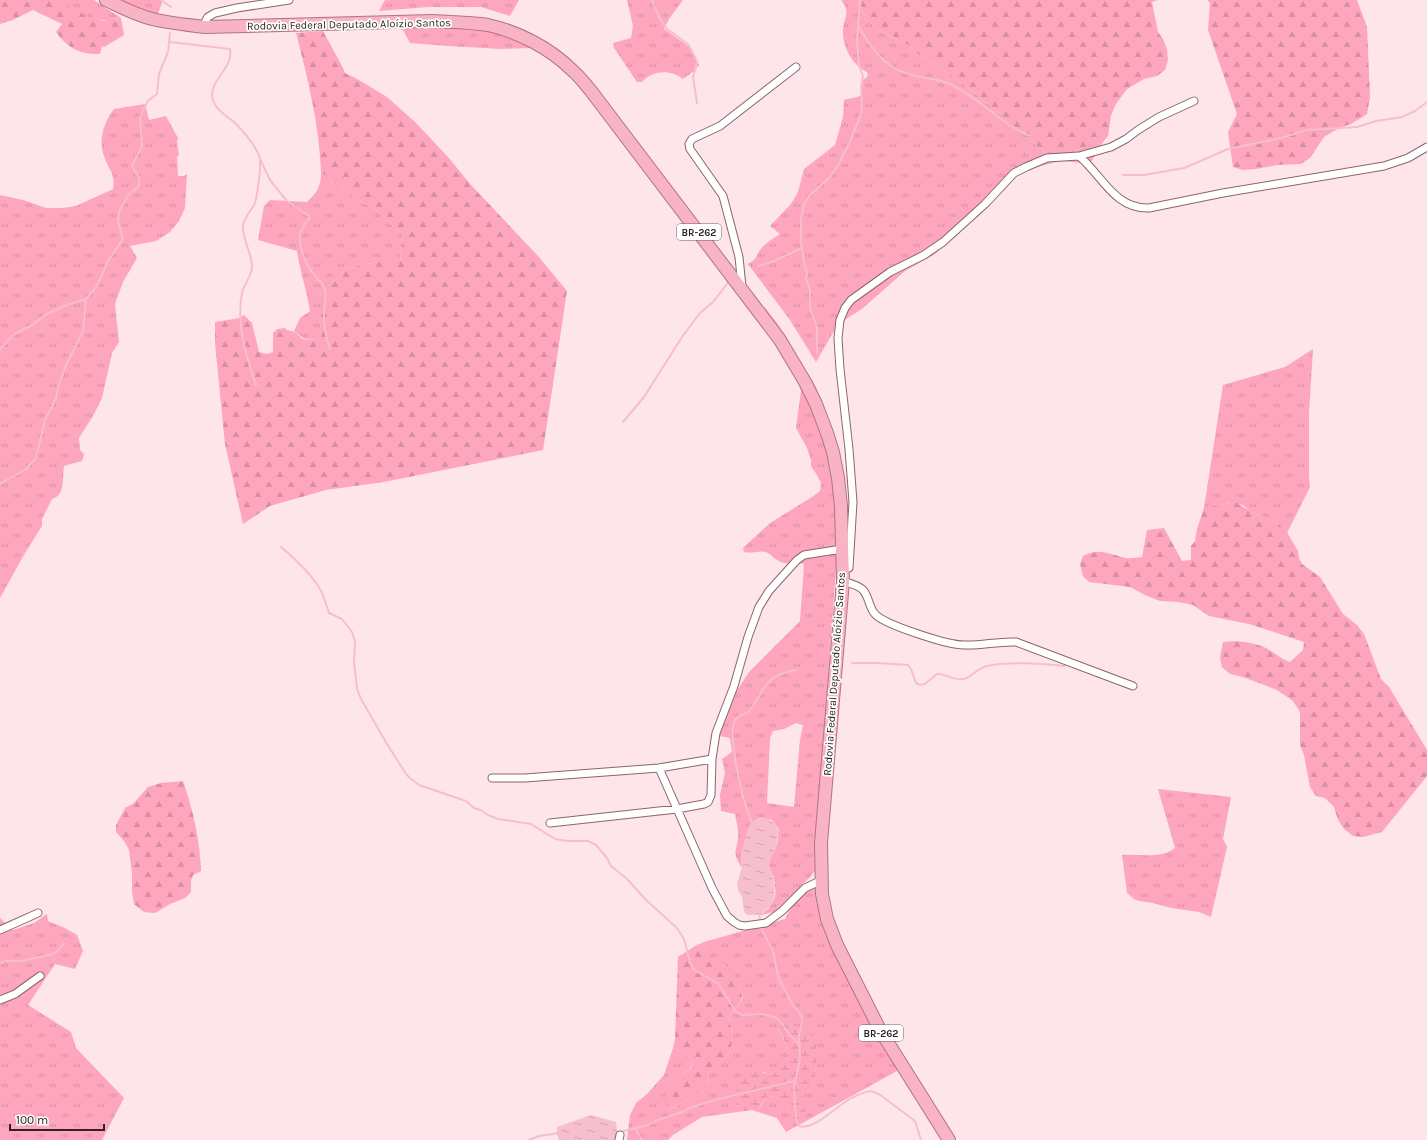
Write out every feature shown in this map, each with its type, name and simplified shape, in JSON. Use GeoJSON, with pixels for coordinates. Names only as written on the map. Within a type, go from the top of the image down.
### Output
{"type":"FeatureCollection","features":[{"type":"Feature","properties":{"kind":"highway","name":"Rodovia Federal Deputado Aloízio Santos"},"geometry":{"type":"LineString","coordinates":[[106,0],[151,19],[205,27],[433,21],[466,22],[488,25],[523,37],[557,57],[592,91],[780,340],[816,404],[833,452],[841,506],[844,563],[821,843],[822,894],[827,919],[838,945],[880,1030],[949,1140]]}},
{"type":"Feature","properties":{"kind":"street"},"geometry":{"type":"LineString","coordinates":[[205,27],[208,17],[215,13],[289,0]]}},
{"type":"Feature","properties":{"kind":"street"},"geometry":{"type":"LineString","coordinates":[[742,289],[739,257],[723,196],[690,149],[689,142],[692,139],[720,126],[796,67]]}},
{"type":"Feature","properties":{"kind":"street"},"geometry":{"type":"LineString","coordinates":[[1133,686],[1016,642],[1000,642],[966,646],[957,645],[899,627],[876,616],[871,610],[863,589],[855,585],[844,563],[853,502],[838,338],[840,320],[845,308],[851,300],[890,272],[924,255],[943,242],[985,204],[1014,173],[1026,166],[1047,158],[1079,156],[1111,148],[1126,140],[1138,130],[1159,117],[1194,101]]}},
{"type":"Feature","properties":{"kind":"street"},"geometry":{"type":"LineString","coordinates":[[1079,156],[1091,166],[1102,182],[1120,200],[1132,207],[1148,208],[1223,193],[1384,166],[1408,158],[1427,147]]}},
{"type":"Feature","properties":{"kind":"street"},"geometry":{"type":"LineString","coordinates":[[550,823],[677,809],[708,802],[711,796],[712,759],[716,733],[734,686],[748,637],[759,607],[764,598],[797,560],[804,555],[844,563]]}},
{"type":"Feature","properties":{"kind":"street"},"geometry":{"type":"LineString","coordinates":[[492,778],[525,778],[659,768],[712,759]]}},
{"type":"Feature","properties":{"kind":"street"},"geometry":{"type":"LineString","coordinates":[[659,768],[712,888],[727,916],[734,922],[745,926],[766,922],[782,911],[805,888],[822,880]]}},
{"type":"Feature","properties":{"kind":"street"},"geometry":{"type":"LineString","coordinates":[[0,930],[38,913]]}},
{"type":"Feature","properties":{"kind":"street"},"geometry":{"type":"LineString","coordinates":[[0,1000],[15,994],[40,976]]}},
{"type":"Feature","properties":{"kind":"green space"},"geometry":{"type":"Polygon","coordinates":[[[0,0],[58,0],[89,17],[104,21],[121,18],[124,35],[104,47],[102,46],[100,54],[81,52],[60,38],[56,32],[62,24],[33,10],[13,20],[0,24],[0,0]]]}},
{"type":"Feature","properties":{"kind":"green space"},"geometry":{"type":"Polygon","coordinates":[[[58,0],[94,0],[121,18],[105,20],[91,18],[79,13],[58,0]]]}},
{"type":"Feature","properties":{"kind":"green space"},"geometry":{"type":"Polygon","coordinates":[[[118,0],[163,0],[157,16],[118,0]]]}},
{"type":"Feature","properties":{"kind":"green space"},"geometry":{"type":"Polygon","coordinates":[[[385,0],[519,0],[510,16],[481,7],[428,7],[379,11],[385,0]]]}},
{"type":"Feature","properties":{"kind":"green space"},"geometry":{"type":"Polygon","coordinates":[[[627,0],[683,0],[669,19],[664,29],[690,47],[699,65],[694,71],[683,79],[667,72],[662,72],[651,75],[642,82],[637,82],[614,48],[613,43],[631,38],[633,26],[627,0]]]}},
{"type":"Feature","properties":{"kind":"green space"},"geometry":{"type":"Polygon","coordinates":[[[841,0],[859,0],[866,20],[886,34],[910,46],[916,53],[940,67],[980,97],[1056,162],[1026,170],[1011,180],[984,211],[935,254],[905,271],[862,309],[838,324],[816,362],[790,320],[748,264],[755,259],[764,245],[780,234],[770,226],[791,204],[798,192],[804,169],[835,145],[843,117],[844,100],[861,96],[863,80],[868,76],[867,72],[853,60],[846,48],[843,30],[846,8],[841,0]]]}},
{"type":"Feature","properties":{"kind":"green space"},"geometry":{"type":"Polygon","coordinates":[[[859,0],[1158,0],[1152,2],[1158,32],[1167,49],[1168,60],[1165,70],[1157,76],[1144,79],[1127,89],[1116,104],[1111,115],[1108,136],[1090,164],[1063,161],[1056,162],[980,97],[940,67],[916,53],[910,46],[886,34],[866,20],[859,0]]]}},
{"type":"Feature","properties":{"kind":"green space"},"geometry":{"type":"Polygon","coordinates":[[[1207,0],[1357,0],[1367,27],[1370,97],[1367,114],[1351,124],[1339,128],[1324,137],[1310,158],[1301,164],[1278,165],[1243,170],[1233,167],[1228,132],[1237,114],[1208,30],[1210,3],[1207,0]]]}},
{"type":"Feature","properties":{"kind":"green space"},"geometry":{"type":"Polygon","coordinates":[[[480,19],[532,48],[501,49],[410,43],[403,30],[379,24],[480,19]]]}},
{"type":"Feature","properties":{"kind":"green space"},"geometry":{"type":"Polygon","coordinates":[[[323,31],[345,73],[387,97],[415,122],[448,157],[471,185],[538,256],[567,291],[543,450],[384,482],[326,490],[270,506],[243,524],[225,444],[215,343],[215,322],[240,318],[244,315],[252,323],[259,352],[267,354],[273,352],[273,333],[277,329],[286,328],[286,330],[295,332],[301,338],[306,340],[321,338],[320,321],[322,301],[332,283],[346,269],[376,262],[401,261],[400,255],[403,235],[377,211],[353,196],[321,172],[318,136],[309,85],[296,33],[323,31]]]}},
{"type":"Feature","properties":{"kind":"green space"},"geometry":{"type":"Polygon","coordinates":[[[145,104],[149,120],[166,116],[178,138],[178,176],[184,176],[187,174],[185,208],[179,221],[170,232],[156,241],[130,246],[137,258],[123,282],[115,304],[119,342],[112,353],[102,398],[79,438],[80,450],[84,454],[82,461],[64,466],[60,494],[52,499],[42,519],[42,526],[0,598],[0,195],[23,200],[46,208],[63,208],[76,206],[113,189],[113,175],[102,150],[102,138],[105,125],[114,109],[145,104]]]}},
{"type":"Feature","properties":{"kind":"green space"},"geometry":{"type":"Polygon","coordinates":[[[321,172],[353,196],[377,211],[403,235],[400,255],[401,262],[376,262],[346,269],[332,283],[320,321],[322,338],[310,339],[304,338],[294,331],[300,318],[310,311],[297,251],[258,240],[264,206],[270,200],[307,202],[318,188],[321,172]]]}},
{"type":"Feature","properties":{"kind":"green space"},"geometry":{"type":"Polygon","coordinates":[[[764,306],[780,327],[816,387],[829,422],[840,513],[818,818],[819,866],[809,878],[774,912],[761,915],[769,908],[774,900],[775,886],[769,862],[777,845],[779,829],[771,819],[752,834],[742,850],[742,868],[736,855],[738,828],[735,814],[721,811],[720,795],[725,773],[722,759],[732,752],[730,738],[714,735],[734,695],[749,672],[800,621],[804,564],[782,562],[766,552],[744,552],[743,548],[770,523],[820,491],[821,483],[811,466],[811,460],[807,448],[796,428],[801,391],[799,380],[769,322],[764,306]],[[796,723],[784,729],[773,731],[770,738],[767,803],[794,807],[800,740],[803,725],[796,723]]]}},
{"type":"Feature","properties":{"kind":"green space"},"geometry":{"type":"Polygon","coordinates":[[[1313,349],[1309,414],[1310,487],[1287,533],[1285,529],[1277,523],[1250,511],[1243,505],[1228,502],[1221,506],[1204,508],[1223,385],[1285,367],[1313,349]]]}},
{"type":"Feature","properties":{"kind":"green space"},"geometry":{"type":"Polygon","coordinates":[[[1234,501],[1250,511],[1277,523],[1285,529],[1298,551],[1302,564],[1320,577],[1343,614],[1357,625],[1364,634],[1381,679],[1389,687],[1427,750],[1427,776],[1382,832],[1363,837],[1353,836],[1344,829],[1338,820],[1334,807],[1325,798],[1316,796],[1310,787],[1304,755],[1300,745],[1300,712],[1293,701],[1277,690],[1243,677],[1230,674],[1222,667],[1220,658],[1223,642],[1239,641],[1256,644],[1290,662],[1303,650],[1304,642],[1249,624],[1209,616],[1193,605],[1160,601],[1130,587],[1089,582],[1083,576],[1080,564],[1083,556],[1089,553],[1105,552],[1120,557],[1142,557],[1147,530],[1164,528],[1182,561],[1191,560],[1191,546],[1195,541],[1197,529],[1204,508],[1209,505],[1219,506],[1234,501]]]}},
{"type":"Feature","properties":{"kind":"green space"},"geometry":{"type":"Polygon","coordinates":[[[183,781],[195,825],[201,871],[193,875],[191,881],[191,892],[185,898],[170,904],[155,913],[144,912],[134,904],[129,850],[124,841],[116,832],[116,825],[125,808],[134,803],[148,787],[161,783],[183,781]]]}},
{"type":"Feature","properties":{"kind":"green space"},"geometry":{"type":"Polygon","coordinates":[[[1158,789],[1231,797],[1223,839],[1227,847],[1211,917],[1199,912],[1139,901],[1127,893],[1122,855],[1157,855],[1163,854],[1175,848],[1158,789]]]}},
{"type":"Feature","properties":{"kind":"green space"},"geometry":{"type":"Polygon","coordinates":[[[812,883],[823,892],[833,929],[871,1002],[908,1065],[786,1132],[777,1118],[758,1112],[763,1102],[768,1097],[772,1096],[790,1106],[792,1109],[801,1102],[802,1098],[810,1090],[815,1076],[816,1045],[791,1026],[783,1025],[778,1028],[787,1047],[787,1058],[775,1073],[770,1074],[763,1072],[737,1106],[745,1111],[702,1117],[673,1135],[668,1140],[627,1140],[630,1115],[636,1103],[647,1094],[664,1075],[673,1048],[690,1057],[693,1063],[689,1070],[673,1080],[668,1107],[674,1108],[706,1088],[708,1075],[711,1069],[728,1054],[731,1049],[732,1032],[729,1015],[741,1002],[742,994],[737,981],[732,974],[720,963],[708,958],[704,942],[785,919],[793,904],[812,883]]]}},
{"type":"Feature","properties":{"kind":"green space"},"geometry":{"type":"Polygon","coordinates":[[[47,914],[48,921],[77,935],[83,951],[75,969],[55,964],[28,1005],[71,1032],[76,1048],[124,1098],[102,1140],[0,1140],[0,918],[13,930],[34,923],[47,914]]]}},
{"type":"Feature","properties":{"kind":"green space"},"geometry":{"type":"Polygon","coordinates":[[[704,942],[708,957],[719,960],[729,968],[736,978],[741,990],[742,996],[740,1003],[738,1007],[729,1015],[732,1032],[731,1049],[709,1073],[706,1088],[674,1108],[668,1107],[665,1100],[665,1095],[668,1087],[678,1077],[687,1072],[693,1063],[690,1057],[673,1048],[675,1040],[678,957],[704,942]]]}},
{"type":"Feature","properties":{"kind":"green space"},"geometry":{"type":"Polygon","coordinates":[[[783,1024],[806,1030],[814,1039],[816,1045],[815,1077],[810,1090],[802,1098],[801,1102],[805,1105],[805,1113],[799,1120],[795,1120],[790,1106],[786,1105],[776,1097],[772,1096],[766,1098],[760,1106],[758,1112],[752,1110],[744,1111],[738,1106],[735,1096],[739,1086],[749,1075],[753,1073],[775,1073],[780,1064],[787,1058],[787,1047],[778,1027],[783,1024]]]}},
{"type":"Feature","properties":{"kind":"water"},"geometry":{"type":"Polygon","coordinates":[[[759,817],[765,817],[779,829],[776,846],[769,862],[775,887],[773,903],[761,915],[747,915],[744,911],[742,897],[738,890],[737,883],[742,868],[741,856],[747,831],[751,823],[759,817]]]}},
{"type":"Feature","properties":{"kind":"water"},"geometry":{"type":"Polygon","coordinates":[[[591,1115],[616,1122],[618,1140],[559,1140],[557,1127],[591,1115]]]}},
{"type":"Feature","properties":{"kind":"waterway"},"geometry":{"type":"LineString","coordinates":[[161,0],[171,7]]}},
{"type":"Feature","properties":{"kind":"waterway"},"geometry":{"type":"LineString","coordinates":[[652,0],[660,19],[667,29],[688,44],[696,59],[697,62],[693,77],[697,103]]}},
{"type":"Feature","properties":{"kind":"waterway"},"geometry":{"type":"LineString","coordinates":[[817,353],[817,327],[810,308],[810,290],[806,279],[807,273],[801,242],[801,218],[804,204],[809,196],[829,178],[837,167],[849,144],[861,114],[861,87],[863,76],[859,66],[857,40],[860,0]]}},
{"type":"Feature","properties":{"kind":"waterway"},"geometry":{"type":"LineString","coordinates":[[858,26],[876,53],[890,66],[909,74],[939,80],[952,85],[970,95],[1011,126],[1030,136]]}},
{"type":"Feature","properties":{"kind":"waterway"},"geometry":{"type":"LineString","coordinates":[[0,484],[26,469],[36,458],[45,420],[56,398],[66,365],[83,331],[86,299],[97,286],[108,261],[123,239],[118,221],[119,212],[129,194],[138,187],[139,184],[139,177],[132,166],[142,147],[140,118],[148,101],[157,94],[159,74],[168,52],[170,33]]}},
{"type":"Feature","properties":{"kind":"waterway"},"geometry":{"type":"LineString","coordinates":[[170,42],[230,49],[229,62],[215,84],[213,90],[213,101],[218,109],[235,123],[246,135],[259,156],[260,170],[256,197],[254,205],[243,226],[252,268],[242,293],[240,305],[243,340],[256,385]]}},
{"type":"Feature","properties":{"kind":"waterway"},"geometry":{"type":"LineString","coordinates":[[1123,175],[1144,175],[1184,168],[1228,149],[1281,138],[1307,130],[1357,127],[1376,121],[1402,117],[1415,111],[1427,102]]}},
{"type":"Feature","properties":{"kind":"waterway"},"geometry":{"type":"LineString","coordinates":[[261,161],[270,180],[287,201],[309,216],[309,219],[303,226],[300,235],[300,245],[307,265],[322,283],[324,288],[326,296],[324,322],[330,349]]}},
{"type":"Feature","properties":{"kind":"waterway"},"geometry":{"type":"LineString","coordinates":[[758,266],[774,261],[802,248]]}},
{"type":"Feature","properties":{"kind":"waterway"},"geometry":{"type":"LineString","coordinates":[[623,422],[644,397],[682,337],[700,313],[713,302],[730,280]]}},
{"type":"Feature","properties":{"kind":"waterway"},"geometry":{"type":"LineString","coordinates":[[0,349],[13,335],[32,325],[45,315],[64,306],[86,299]]}},
{"type":"Feature","properties":{"kind":"waterway"},"geometry":{"type":"LineString","coordinates":[[281,547],[302,566],[316,583],[323,595],[329,613],[342,619],[352,632],[355,641],[354,661],[357,689],[361,699],[387,744],[410,778],[419,785],[466,801],[474,808],[498,819],[531,824],[555,839],[567,841],[588,841],[596,845],[607,858],[611,866],[627,879],[646,900],[677,928],[684,939],[690,962],[694,970],[719,984],[736,1012],[742,1015],[762,1014],[775,1017],[800,1045]]}},
{"type":"Feature","properties":{"kind":"waterway"},"geometry":{"type":"LineString","coordinates":[[852,663],[908,665],[916,683],[920,685],[925,684],[937,674],[956,679],[964,679],[984,667],[996,664],[1026,663],[1065,666]]}},
{"type":"Feature","properties":{"kind":"waterway"},"geometry":{"type":"LineString","coordinates":[[752,825],[744,800],[737,769],[733,746],[733,726],[736,718],[749,711],[771,680],[781,674],[796,670]]}},
{"type":"Feature","properties":{"kind":"waterway"},"geometry":{"type":"LineString","coordinates":[[759,913],[760,921]]}},
{"type":"Feature","properties":{"kind":"waterway"},"geometry":{"type":"LineString","coordinates":[[761,928],[773,951],[778,977],[791,1002],[802,1017],[799,1035],[800,1059],[794,1087],[796,1120],[799,1126],[805,1127],[811,1125],[824,1118],[848,1100],[859,1094],[871,1091],[879,1094],[915,1121],[921,1140]]}},
{"type":"Feature","properties":{"kind":"waterway"},"geometry":{"type":"LineString","coordinates":[[0,963],[6,961],[21,961],[49,955],[56,952],[64,944]]}},
{"type":"Feature","properties":{"kind":"waterway"},"geometry":{"type":"LineString","coordinates":[[620,1132],[648,1125],[655,1121],[685,1111],[689,1108],[711,1101],[794,1081]]}},
{"type":"Feature","properties":{"kind":"waterway"},"geometry":{"type":"LineString","coordinates":[[636,1128],[642,1140]]}},
{"type":"Feature","properties":{"kind":"waterway"},"geometry":{"type":"LineString","coordinates":[[529,1140],[539,1136],[559,1133]]}}]}
